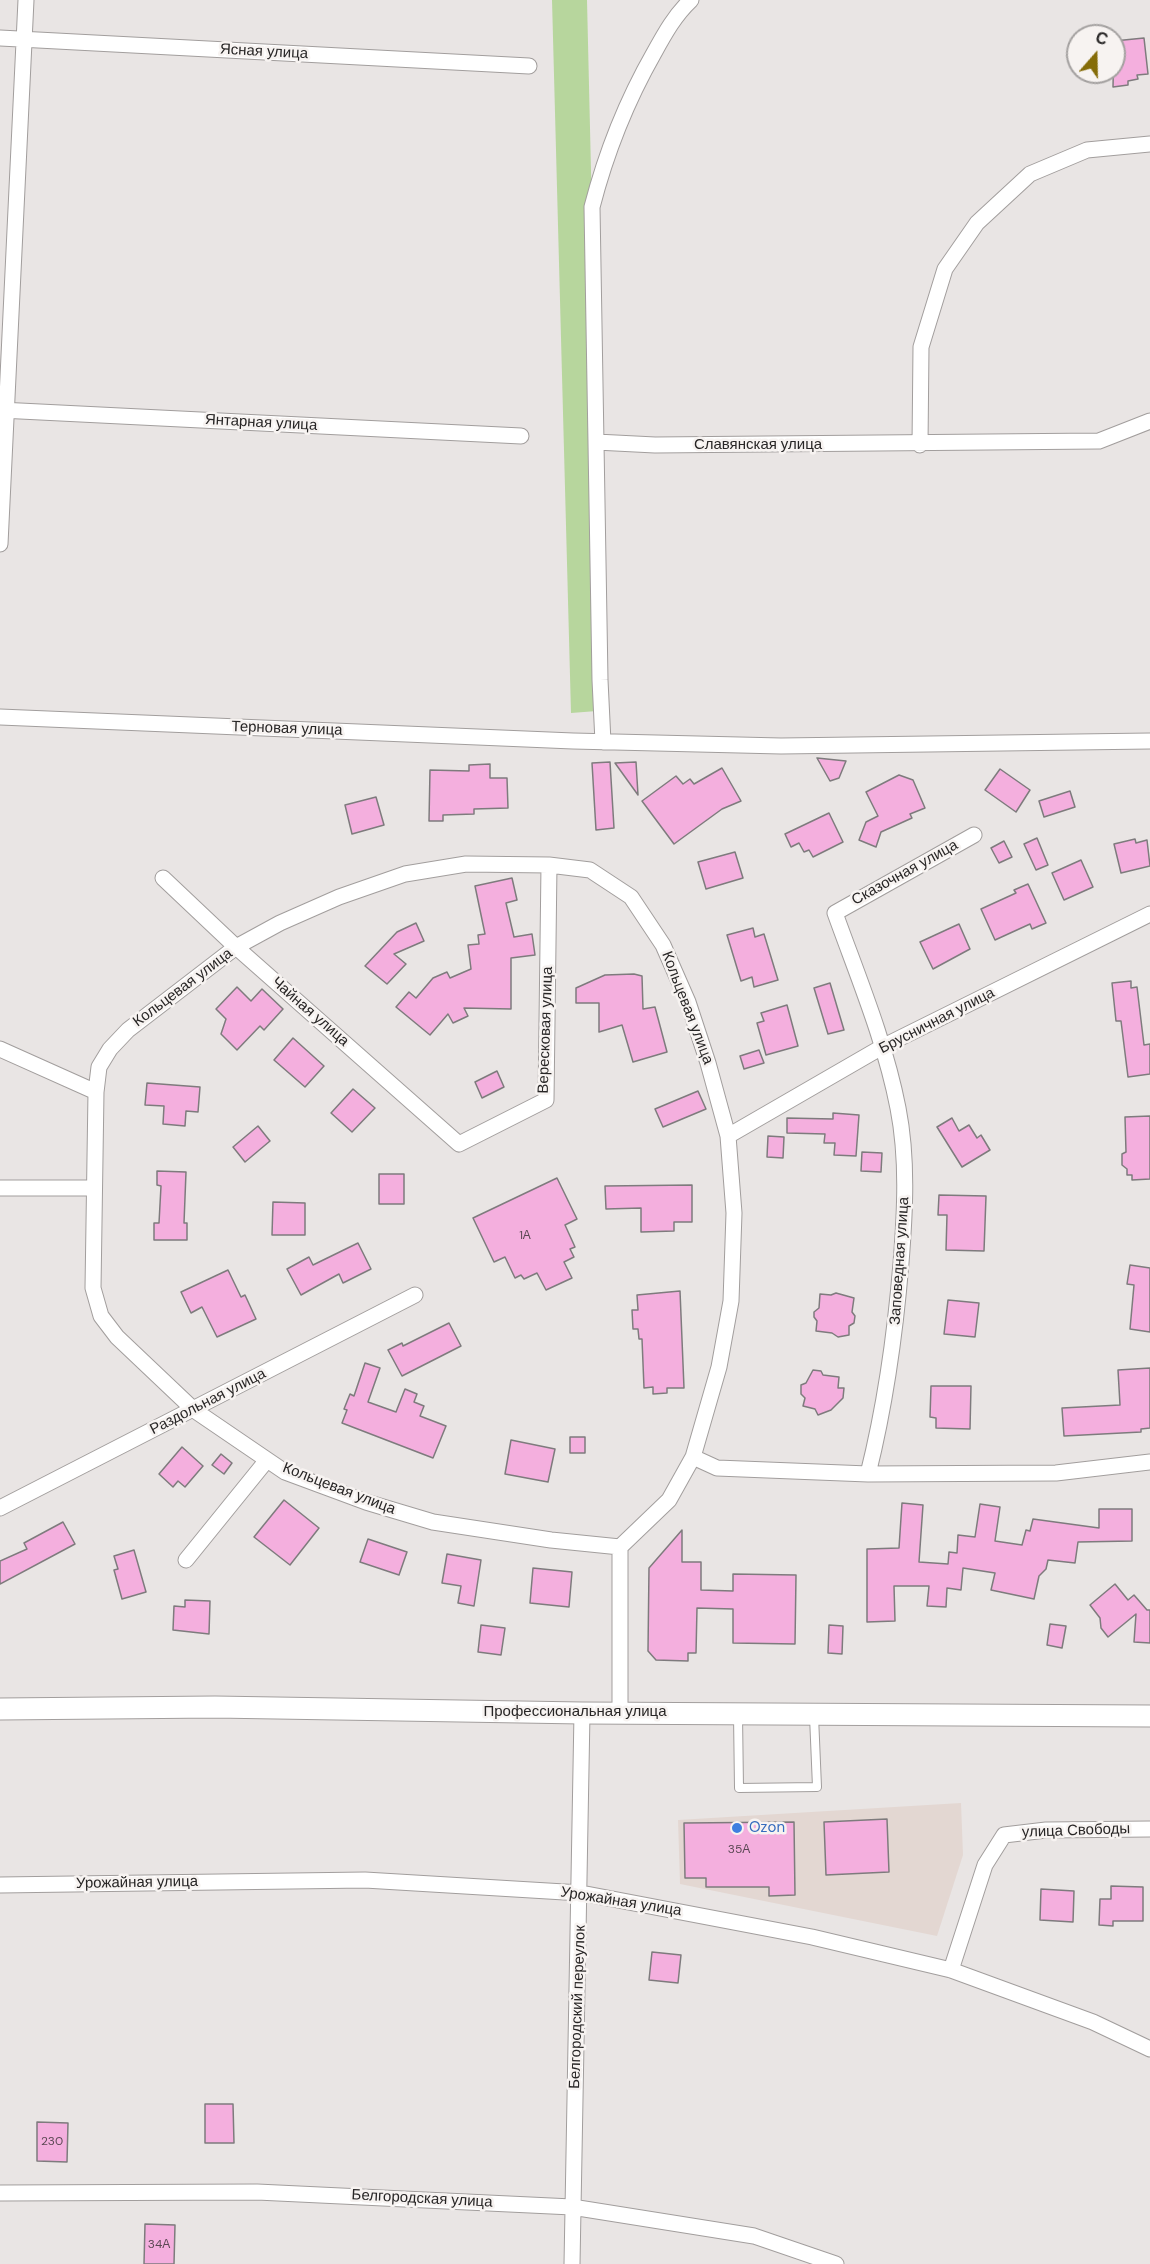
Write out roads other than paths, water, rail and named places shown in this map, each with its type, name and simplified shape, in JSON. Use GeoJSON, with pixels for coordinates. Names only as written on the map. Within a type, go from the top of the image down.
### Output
{"type":"FeatureCollection","features":[{"type":"Feature","properties":{"kind":"street"},"geometry":{"type":"LineString","coordinates":[[0,544],[3,410],[26,0]]}},
{"type":"Feature","properties":{"kind":"street"},"geometry":{"type":"LineString","coordinates":[[603,742],[591,207],[600,173],[631,93],[677,13],[691,0]]}},
{"type":"Feature","properties":{"kind":"street","name":"Ясная улица"},"geometry":{"type":"LineString","coordinates":[[0,38],[529,66]]}},
{"type":"Feature","properties":{"kind":"street"},"geometry":{"type":"LineString","coordinates":[[920,445],[921,347],[945,269],[977,223],[1030,174],[1086,150],[1150,144]]}},
{"type":"Feature","properties":{"kind":"street","name":"Янтарная улица"},"geometry":{"type":"LineString","coordinates":[[3,410],[521,436]]}},
{"type":"Feature","properties":{"kind":"street","name":"Славянская улица"},"geometry":{"type":"LineString","coordinates":[[596,442],[654,445],[920,445],[1099,441],[1150,421]]}},
{"type":"Feature","properties":{"kind":"street","name":"Терновая улица"},"geometry":{"type":"LineString","coordinates":[[0,717],[573,741],[781,746],[1150,741]]}},
{"type":"Feature","properties":{"kind":"street","name":"Сказочная улица"},"geometry":{"type":"LineString","coordinates":[[882,1047],[835,913],[974,835]]}},
{"type":"Feature","properties":{"kind":"street","name":"Кольцевая улица"},"geometry":{"type":"LineString","coordinates":[[466,864],[549,865],[590,870],[631,897],[663,945],[688,1002],[728,1136],[734,1213],[731,1301],[718,1367],[693,1457],[669,1500],[620,1547],[551,1540],[433,1522],[346,1495],[285,1472],[194,1410],[117,1337],[101,1316],[93,1288],[93,1188],[99,1067],[110,1049],[128,1030],[236,947],[280,922],[339,897],[405,874],[466,864]]}},
{"type":"Feature","properties":{"kind":"street","name":"Вересковая улица"},"geometry":{"type":"LineString","coordinates":[[459,1143],[546,1100],[549,865]]}},
{"type":"Feature","properties":{"kind":"street","name":"Чайная улица"},"geometry":{"type":"LineString","coordinates":[[163,878],[236,947],[459,1143]]}},
{"type":"Feature","properties":{"kind":"street","name":"Брусничная улица"},"geometry":{"type":"LineString","coordinates":[[728,1136],[882,1047],[1150,914]]}},
{"type":"Feature","properties":{"kind":"street","name":"Заповедная улица"},"geometry":{"type":"LineString","coordinates":[[868,1474],[885,1405],[896,1327],[906,1200],[898,1110],[882,1047]]}},
{"type":"Feature","properties":{"kind":"street"},"geometry":{"type":"LineString","coordinates":[[0,1048],[96,1092]]}},
{"type":"Feature","properties":{"kind":"street"},"geometry":{"type":"LineString","coordinates":[[0,1188],[93,1188]]}},
{"type":"Feature","properties":{"kind":"street","name":"Раздольная улица"},"geometry":{"type":"LineString","coordinates":[[0,1508],[415,1295]]}},
{"type":"Feature","properties":{"kind":"street"},"geometry":{"type":"LineString","coordinates":[[693,1457],[717,1468],[868,1474],[1056,1473],[1150,1462]]}},
{"type":"Feature","properties":{"kind":"street"},"geometry":{"type":"LineString","coordinates":[[186,1560],[267,1460]]}},
{"type":"Feature","properties":{"kind":"street"},"geometry":{"type":"LineString","coordinates":[[620,1547],[620,1712]]}},
{"type":"Feature","properties":{"kind":"street","name":"Профессиональная улица"},"geometry":{"type":"LineString","coordinates":[[0,1709],[215,1707],[582,1713],[1150,1716]]}},
{"type":"Feature","properties":{"kind":"street","name":"Белгородский переулок"},"geometry":{"type":"LineString","coordinates":[[573,2264],[572,2207],[581,1893],[582,1713]]}},
{"type":"Feature","properties":{"kind":"street","name":"улица Свободы"},"geometry":{"type":"LineString","coordinates":[[951,1970],[986,1865],[1004,1834],[1046,1830],[1150,1829]]}},
{"type":"Feature","properties":{"kind":"street","name":"Урожайная улица"},"geometry":{"type":"LineString","coordinates":[[0,1886],[365,1880],[581,1893],[812,1937],[951,1970],[1093,2022],[1150,2049]]}},
{"type":"Feature","properties":{"kind":"street","name":"Белгородская улица"},"geometry":{"type":"LineString","coordinates":[[0,2193],[257,2192],[572,2207],[754,2236],[836,2264]]}},
{"type":"Feature","properties":{"kind":"lane"},"geometry":{"type":"LineString","coordinates":[[738,1713],[739,1788],[817,1787],[814,1714]]}},
{"type":"Feature","properties":{"kind":"place","name":"Ozon"},"geometry":{"type":"Point","coordinates":[737,1828]}}]}
